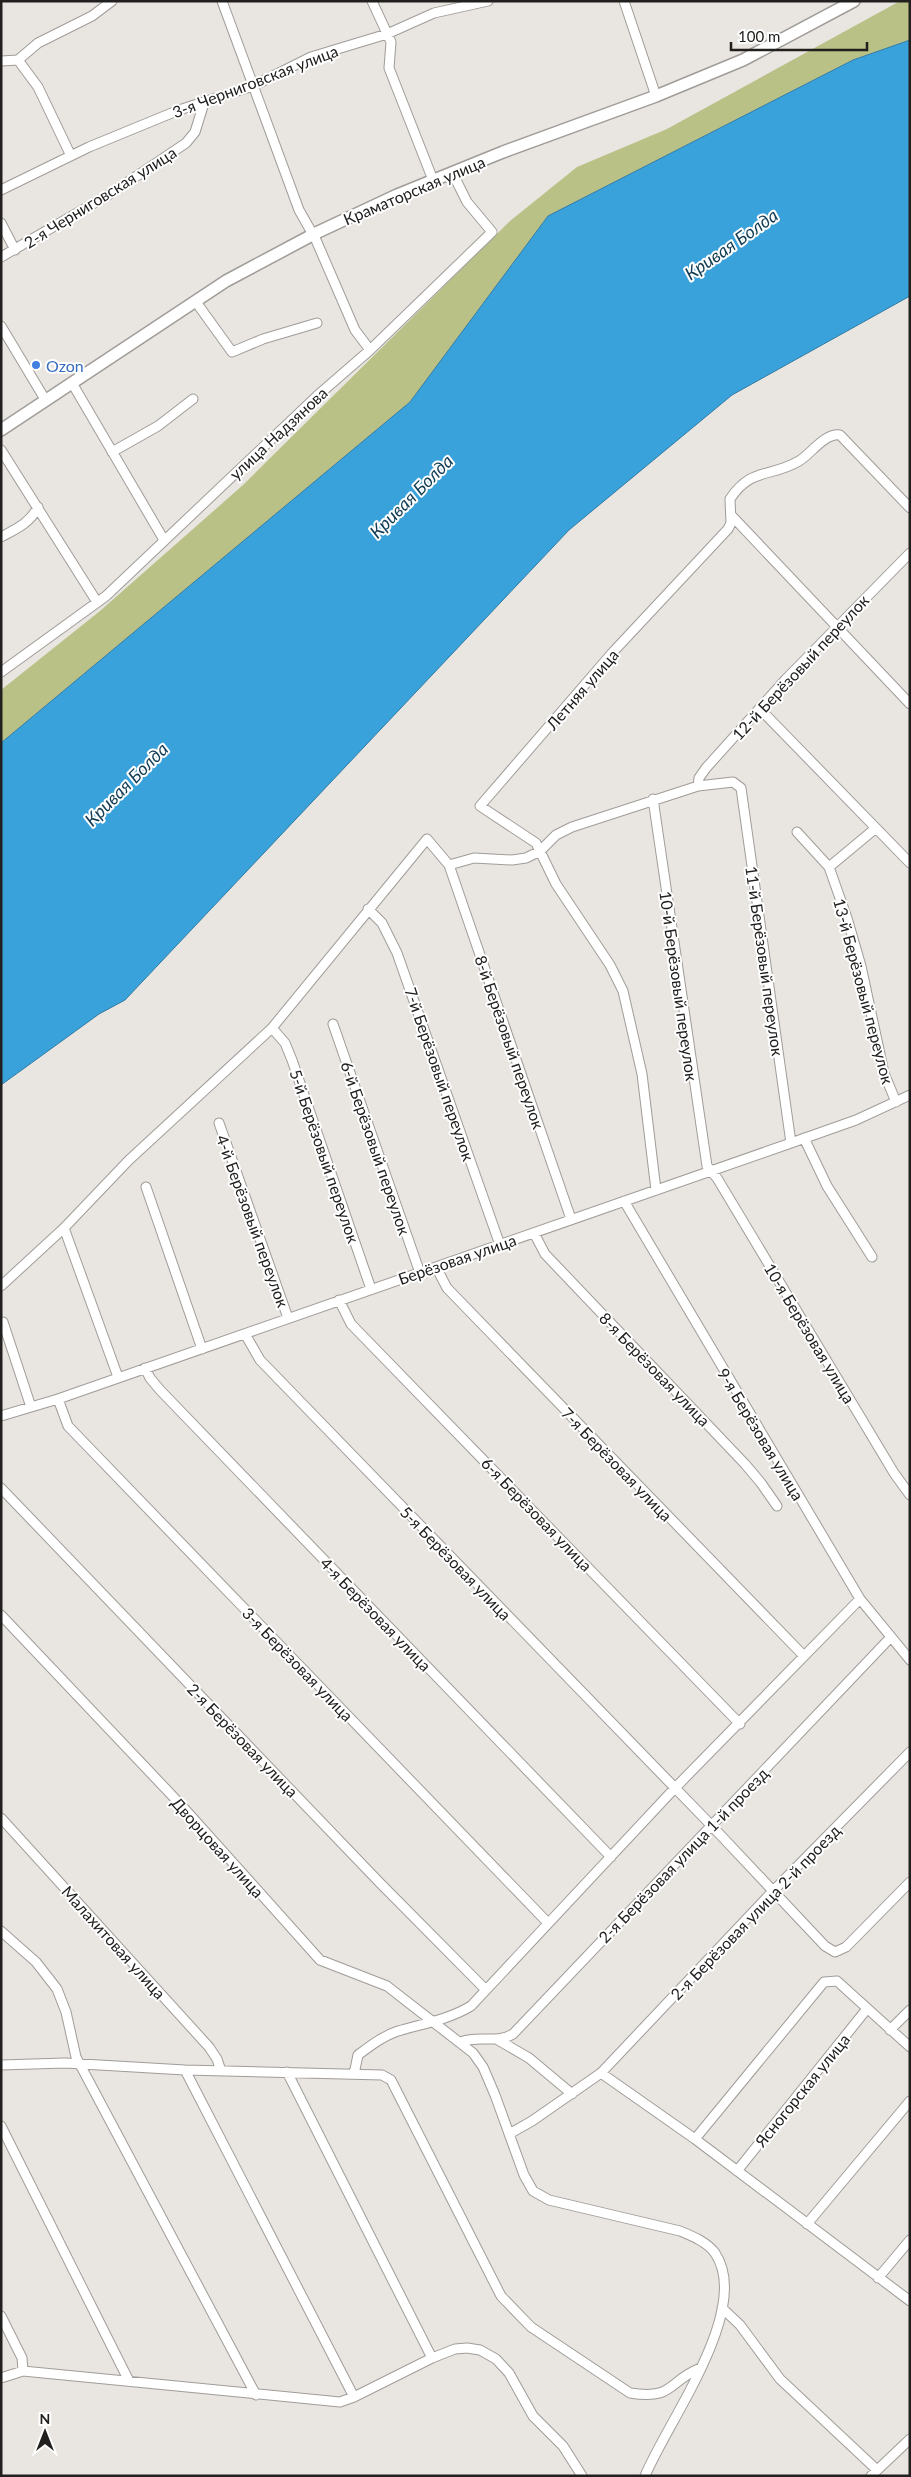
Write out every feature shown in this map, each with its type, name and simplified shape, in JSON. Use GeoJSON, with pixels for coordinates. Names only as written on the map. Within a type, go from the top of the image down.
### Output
{"type":"FeatureCollection","features":[{"type":"Feature","properties":{"kind":"main road","name":"Краматорская улица"},"geometry":{"type":"LineString","coordinates":[[1,430],[226,281],[312,235],[452,172],[656,96],[743,60],[854,1]]}},
{"type":"Feature","properties":{"kind":"street"},"geometry":{"type":"LineString","coordinates":[[1,61],[18,60],[38,43],[92,16],[112,1]]}},
{"type":"Feature","properties":{"kind":"street"},"geometry":{"type":"LineString","coordinates":[[222,1],[292,192],[355,330],[370,350]]}},
{"type":"Feature","properties":{"kind":"street"},"geometry":{"type":"LineString","coordinates":[[372,1],[377,16],[391,42],[388,61],[389,68],[433,180]]}},
{"type":"Feature","properties":{"kind":"street","name":"3-я Черниговская улица"},"geometry":{"type":"LineString","coordinates":[[1,190],[71,156],[179,110],[253,86],[312,57],[388,34],[434,13],[488,1]]}},
{"type":"Feature","properties":{"kind":"street"},"geometry":{"type":"LineString","coordinates":[[624,1],[656,96]]}},
{"type":"Feature","properties":{"kind":"street"},"geometry":{"type":"LineString","coordinates":[[18,60],[38,87],[71,156]]}},
{"type":"Feature","properties":{"kind":"street","name":"2-я Черниговская улица"},"geometry":{"type":"LineString","coordinates":[[1,257],[110,194],[186,142],[195,132],[204,103]]}},
{"type":"Feature","properties":{"kind":"street","name":"улица Надзянова"},"geometry":{"type":"LineString","coordinates":[[1,672],[98,602],[318,396],[370,350],[492,232],[467,202],[452,172]]}},
{"type":"Feature","properties":{"kind":"street"},"geometry":{"type":"LineString","coordinates":[[1,223],[15,250]]}},
{"type":"Feature","properties":{"kind":"street"},"geometry":{"type":"LineString","coordinates":[[196,302],[232,352],[263,339],[317,323]]}},
{"type":"Feature","properties":{"kind":"street"},"geometry":{"type":"LineString","coordinates":[[1,326],[46,401]]}},
{"type":"Feature","properties":{"kind":"street"},"geometry":{"type":"LineString","coordinates":[[72,383],[164,540]]}},
{"type":"Feature","properties":{"kind":"street"},"geometry":{"type":"LineString","coordinates":[[112,452],[158,426],[193,400]]}},
{"type":"Feature","properties":{"kind":"street"},"geometry":{"type":"LineString","coordinates":[[910,508],[847,440],[840,435],[830,436],[792,465],[782,470],[751,477],[730,499],[731,516],[910,704]]}},
{"type":"Feature","properties":{"kind":"street"},"geometry":{"type":"LineString","coordinates":[[1,450],[98,602]]}},
{"type":"Feature","properties":{"kind":"street"},"geometry":{"type":"LineString","coordinates":[[1,538],[26,523],[34,516],[38,507]]}},
{"type":"Feature","properties":{"kind":"street","name":"Летняя улица"},"geometry":{"type":"LineString","coordinates":[[540,851],[536,843],[527,836],[480,806],[613,652],[728,529],[731,516]]}},
{"type":"Feature","properties":{"kind":"street","name":"12-й Берёзовый переулок"},"geometry":{"type":"LineString","coordinates":[[698,786],[699,778],[706,768],[837,626],[910,553]]}},
{"type":"Feature","properties":{"kind":"street"},"geometry":{"type":"LineString","coordinates":[[760,709],[910,863]]}},
{"type":"Feature","properties":{"kind":"street","name":"11-й Берёзовый переулок"},"geometry":{"type":"LineString","coordinates":[[698,786],[733,782],[741,788],[791,1143]]}},
{"type":"Feature","properties":{"kind":"street"},"geometry":{"type":"LineString","coordinates":[[1,1286],[64,1228],[129,1160],[272,1028],[427,839],[449,865],[479,857],[512,860],[526,858],[540,851],[556,836],[572,827],[652,799],[698,786]]}},
{"type":"Feature","properties":{"kind":"street","name":"10-й Берёзовый переулок"},"geometry":{"type":"LineString","coordinates":[[652,799],[704,1157],[710,1170]]}},
{"type":"Feature","properties":{"kind":"street"},"geometry":{"type":"LineString","coordinates":[[829,867],[876,828]]}},
{"type":"Feature","properties":{"kind":"street","name":"13-й Берёзовый переулок"},"geometry":{"type":"LineString","coordinates":[[797,832],[829,867],[861,966],[884,1073],[896,1102]]}},
{"type":"Feature","properties":{"kind":"street"},"geometry":{"type":"LineString","coordinates":[[540,851],[556,884],[610,965],[623,991],[642,1074],[656,1190]]}},
{"type":"Feature","properties":{"kind":"street","name":"8-й Берёзовый переулок"},"geometry":{"type":"LineString","coordinates":[[449,865],[571,1219]]}},
{"type":"Feature","properties":{"kind":"street","name":"7-й Берёзовый переулок"},"geometry":{"type":"LineString","coordinates":[[368,909],[386,930],[398,953],[500,1245]]}},
{"type":"Feature","properties":{"kind":"street","name":"6-й Берёзовый переулок"},"geometry":{"type":"LineString","coordinates":[[333,1024],[420,1273]]}},
{"type":"Feature","properties":{"kind":"street","name":"5-й Берёзовый переулок"},"geometry":{"type":"LineString","coordinates":[[272,1028],[285,1043],[292,1060],[371,1289]]}},
{"type":"Feature","properties":{"kind":"street","name":"Берёзовая улица"},"geometry":{"type":"LineString","coordinates":[[1,1416],[58,1399],[791,1143],[910,1095]]}},
{"type":"Feature","properties":{"kind":"street","name":"4-й Берёзовый переулок"},"geometry":{"type":"LineString","coordinates":[[219,1123],[288,1318]]}},
{"type":"Feature","properties":{"kind":"street"},"geometry":{"type":"LineString","coordinates":[[804,1138],[827,1186],[872,1257]]}},
{"type":"Feature","properties":{"kind":"street","name":"10-я Берёзовая улица"},"geometry":{"type":"LineString","coordinates":[[710,1170],[717,1178],[879,1448],[910,1495]]}},
{"type":"Feature","properties":{"kind":"street"},"geometry":{"type":"LineString","coordinates":[[146,1187],[202,1349]]}},
{"type":"Feature","properties":{"kind":"street","name":"9-я Берёзовая улица"},"geometry":{"type":"LineString","coordinates":[[624,1200],[860,1600],[910,1660]]}},
{"type":"Feature","properties":{"kind":"street"},"geometry":{"type":"LineString","coordinates":[[64,1228],[118,1377]]}},
{"type":"Feature","properties":{"kind":"street","name":"8-я Берёзовая улица"},"geometry":{"type":"LineString","coordinates":[[534,1233],[546,1254],[745,1464],[761,1483],[776,1506]]}},
{"type":"Feature","properties":{"kind":"street","name":"7-я Берёзовая улица"},"geometry":{"type":"LineString","coordinates":[[436,1267],[447,1288],[804,1656]]}},
{"type":"Feature","properties":{"kind":"street","name":"6-я Берёзовая улица"},"geometry":{"type":"LineString","coordinates":[[339,1300],[351,1324],[740,1724]]}},
{"type":"Feature","properties":{"kind":"street"},"geometry":{"type":"LineString","coordinates":[[3,1322],[31,1407]]}},
{"type":"Feature","properties":{"kind":"street","name":"5-я Берёзовая улица"},"geometry":{"type":"LineString","coordinates":[[245,1334],[260,1360],[711,1825],[825,1946],[835,1952],[846,1947],[910,1882]]}},
{"type":"Feature","properties":{"kind":"street","name":"4-я Берёзовая улица"},"geometry":{"type":"LineString","coordinates":[[145,1368],[150,1378],[160,1390],[611,1857]]}},
{"type":"Feature","properties":{"kind":"street","name":"3-я Берёзовая улица"},"geometry":{"type":"LineString","coordinates":[[58,1399],[68,1426],[548,1923]]}},
{"type":"Feature","properties":{"kind":"street","name":"2-я Берёзовая улица"},"geometry":{"type":"LineString","coordinates":[[1,1488],[380,1884],[486,1990]]}},
{"type":"Feature","properties":{"kind":"street"},"geometry":{"type":"LineString","coordinates":[[354,2074],[358,2054],[396,2032],[460,2013],[471,2006],[674,1789],[860,1600]]}},
{"type":"Feature","properties":{"kind":"street","name":"Дворцовая улица"},"geometry":{"type":"LineString","coordinates":[[1,1615],[182,1806],[320,1960],[333,1967],[373,1979],[387,1986],[473,2053],[482,2067],[524,2175],[534,2191],[549,2200],[680,2231],[698,2238],[714,2252],[723,2270],[725,2293],[714,2340],[645,2476]]}},
{"type":"Feature","properties":{"kind":"street","name":"2-я Берёзовая улица 1-й проезд"},"geometry":{"type":"LineString","coordinates":[[498,2040],[514,2034],[891,1637]]}},
{"type":"Feature","properties":{"kind":"street","name":"2-я Берёзовая улица 2-й проезд"},"geometry":{"type":"LineString","coordinates":[[509,2134],[532,2122],[601,2073],[773,1891],[910,1752]]}},
{"type":"Feature","properties":{"kind":"street","name":"Малахитовая улица"},"geometry":{"type":"LineString","coordinates":[[1,1818],[209,2047],[217,2059],[220,2071]]}},
{"type":"Feature","properties":{"kind":"street"},"geometry":{"type":"LineString","coordinates":[[1,1931],[36,1962],[63,1999],[73,2048],[80,2065],[256,2395]]}},
{"type":"Feature","properties":{"kind":"street"},"geometry":{"type":"LineString","coordinates":[[695,2139],[824,1982],[836,1981],[866,2010],[910,2047]]}},
{"type":"Feature","properties":{"kind":"street","name":"Ясногорская улица"},"geometry":{"type":"LineString","coordinates":[[738,2171],[866,2010]]}},
{"type":"Feature","properties":{"kind":"street"},"geometry":{"type":"LineString","coordinates":[[890,2030],[910,2010]]}},
{"type":"Feature","properties":{"kind":"street"},"geometry":{"type":"LineString","coordinates":[[460,2042],[468,2039],[498,2040],[529,2058],[572,2094]]}},
{"type":"Feature","properties":{"kind":"street"},"geometry":{"type":"LineString","coordinates":[[1,2065],[80,2065],[185,2070],[382,2075],[391,2080],[501,2296],[531,2327],[630,2393],[648,2396],[663,2394],[690,2372],[701,2368]]}},
{"type":"Feature","properties":{"kind":"street"},"geometry":{"type":"LineString","coordinates":[[185,2070],[354,2397]]}},
{"type":"Feature","properties":{"kind":"street"},"geometry":{"type":"LineString","coordinates":[[287,2072],[432,2358]]}},
{"type":"Feature","properties":{"kind":"street"},"geometry":{"type":"LineString","coordinates":[[601,2073],[695,2139],[910,2301]]}},
{"type":"Feature","properties":{"kind":"street"},"geometry":{"type":"LineString","coordinates":[[807,2224],[910,2101]]}},
{"type":"Feature","properties":{"kind":"street"},"geometry":{"type":"LineString","coordinates":[[1,2126],[129,2381]]}},
{"type":"Feature","properties":{"kind":"street"},"geometry":{"type":"LineString","coordinates":[[878,2278],[910,2240]]}},
{"type":"Feature","properties":{"kind":"street"},"geometry":{"type":"LineString","coordinates":[[722,2308],[740,2325],[786,2385],[874,2473],[910,2439]]}},
{"type":"Feature","properties":{"kind":"street"},"geometry":{"type":"LineString","coordinates":[[1,2316],[22,2358],[23,2371]]}},
{"type":"Feature","properties":{"kind":"street"},"geometry":{"type":"LineString","coordinates":[[1,2378],[23,2371],[340,2402],[354,2397],[432,2358],[467,2348],[480,2350],[496,2359],[508,2373],[533,2416],[562,2446],[582,2476]]}},
{"type":"Feature","properties":{"kind":"green space"},"geometry":{"type":"Polygon","coordinates":[[[900,1],[910,1],[910,40],[853,60],[548,216],[410,402],[1,743],[1,690],[100,611],[243,485],[510,221],[577,167],[667,129],[900,1]]]}},
{"type":"Feature","properties":{"kind":"water","name":"Кривая Болда"},"geometry":{"type":"Polygon","coordinates":[[[910,40],[910,296],[732,395],[569,530],[125,1000],[99,1014],[1,1085],[1,743],[410,402],[548,216],[853,60],[910,40]]]}},
{"type":"Feature","properties":{"kind":"place","name":"Ozon"},"geometry":{"type":"Point","coordinates":[36,365]}}]}
